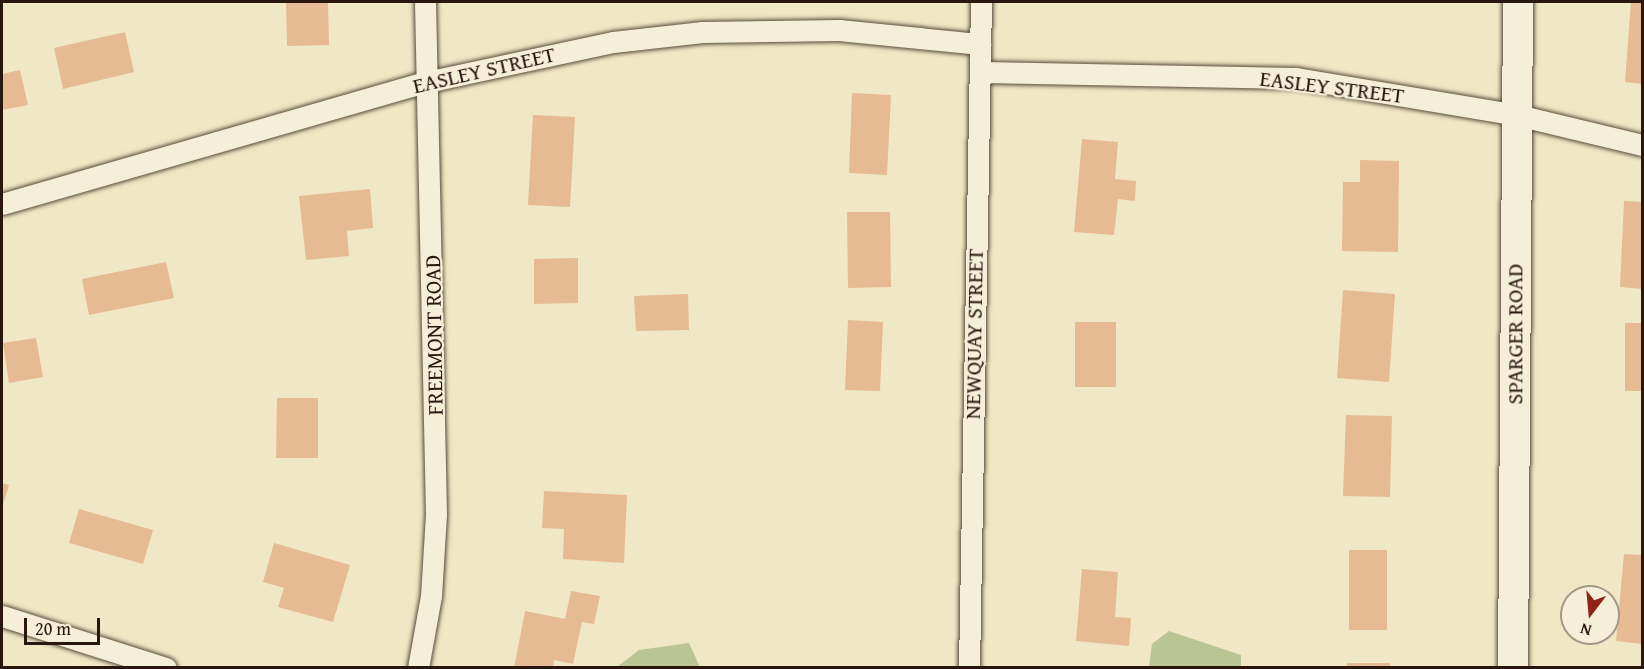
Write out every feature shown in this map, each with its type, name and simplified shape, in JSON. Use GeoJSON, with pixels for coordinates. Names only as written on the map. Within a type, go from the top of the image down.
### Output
{"type":"FeatureCollection","features":[{"type":"Feature","properties":{"kind":"street","name":"FREEMONT ROAD"},"geometry":{"type":"LineString","coordinates":[[418,668],[431,596],[436,514],[425,2]]}},
{"type":"Feature","properties":{"kind":"street","name":"NEWQUAY STREET"},"geometry":{"type":"LineString","coordinates":[[969,668],[981,2]]}},
{"type":"Feature","properties":{"kind":"street","name":"SPARGER ROAD"},"geometry":{"type":"LineString","coordinates":[[1513,668],[1518,2]]}},
{"type":"Feature","properties":{"kind":"street","name":"EASLEY STREET"},"geometry":{"type":"LineString","coordinates":[[2,204],[426,82],[613,42],[702,32],[839,30],[980,44]]}},
{"type":"Feature","properties":{"kind":"street","name":"EASLEY STREET"},"geometry":{"type":"LineString","coordinates":[[980,72],[1296,78],[1517,115],[1642,145]]}},
{"type":"Feature","properties":{"kind":"street"},"geometry":{"type":"LineString","coordinates":[[2,616],[166,668]]}},
{"type":"Feature","properties":{"kind":"green space"},"geometry":{"type":"Polygon","coordinates":[[[1169,631],[1241,655],[1241,667],[1149,667],[1152,644],[1169,631]]]}},
{"type":"Feature","properties":{"kind":"green space"},"geometry":{"type":"Polygon","coordinates":[[[689,643],[700,667],[617,667],[639,650],[689,643]]]}},
{"type":"Feature","properties":{"kind":"building"},"geometry":{"type":"Polygon","coordinates":[[[286,2],[328,2],[329,45],[287,46],[286,2]]]}},
{"type":"Feature","properties":{"kind":"building"},"geometry":{"type":"Polygon","coordinates":[[[1631,2],[1642,2],[1642,84],[1625,82],[1631,2]]]}},
{"type":"Feature","properties":{"kind":"building"},"geometry":{"type":"Polygon","coordinates":[[[125,32],[134,72],[63,89],[54,48],[125,32]]]}},
{"type":"Feature","properties":{"kind":"building"},"geometry":{"type":"Polygon","coordinates":[[[20,70],[28,105],[2,110],[2,74],[20,70]]]}},
{"type":"Feature","properties":{"kind":"building"},"geometry":{"type":"Polygon","coordinates":[[[852,93],[891,95],[887,175],[849,173],[852,93]]]}},
{"type":"Feature","properties":{"kind":"building"},"geometry":{"type":"Polygon","coordinates":[[[533,115],[575,117],[570,207],[528,205],[533,115]]]}},
{"type":"Feature","properties":{"kind":"building"},"geometry":{"type":"Polygon","coordinates":[[[1082,139],[1118,142],[1115,179],[1136,181],[1135,201],[1118,199],[1114,235],[1074,232],[1082,139]]]}},
{"type":"Feature","properties":{"kind":"building"},"geometry":{"type":"Polygon","coordinates":[[[1360,160],[1399,161],[1398,252],[1342,251],[1343,182],[1360,182],[1360,160]]]}},
{"type":"Feature","properties":{"kind":"building"},"geometry":{"type":"Polygon","coordinates":[[[370,189],[373,228],[347,231],[349,256],[306,260],[299,196],[370,189]]]}},
{"type":"Feature","properties":{"kind":"building"},"geometry":{"type":"Polygon","coordinates":[[[1624,201],[1642,202],[1642,289],[1620,287],[1624,201]]]}},
{"type":"Feature","properties":{"kind":"building"},"geometry":{"type":"Polygon","coordinates":[[[847,212],[890,212],[891,287],[848,288],[847,212]]]}},
{"type":"Feature","properties":{"kind":"building"},"geometry":{"type":"Polygon","coordinates":[[[578,258],[578,303],[534,304],[534,259],[578,258]]]}},
{"type":"Feature","properties":{"kind":"building"},"geometry":{"type":"Polygon","coordinates":[[[166,262],[174,298],[89,315],[82,279],[166,262]]]}},
{"type":"Feature","properties":{"kind":"building"},"geometry":{"type":"Polygon","coordinates":[[[1343,290],[1395,294],[1389,382],[1337,378],[1343,290]]]}},
{"type":"Feature","properties":{"kind":"building"},"geometry":{"type":"Polygon","coordinates":[[[688,294],[689,330],[636,331],[634,296],[688,294]]]}},
{"type":"Feature","properties":{"kind":"building"},"geometry":{"type":"Polygon","coordinates":[[[848,320],[883,322],[880,391],[845,390],[848,320]]]}},
{"type":"Feature","properties":{"kind":"building"},"geometry":{"type":"Polygon","coordinates":[[[1075,322],[1116,322],[1116,387],[1075,387],[1075,322]]]}},
{"type":"Feature","properties":{"kind":"building"},"geometry":{"type":"Polygon","coordinates":[[[1625,323],[1642,323],[1642,391],[1625,391],[1625,323]]]}},
{"type":"Feature","properties":{"kind":"building"},"geometry":{"type":"Polygon","coordinates":[[[36,338],[43,377],[9,383],[3,343],[36,338]]]}},
{"type":"Feature","properties":{"kind":"building"},"geometry":{"type":"Polygon","coordinates":[[[277,398],[318,398],[318,458],[276,458],[277,398]]]}},
{"type":"Feature","properties":{"kind":"building"},"geometry":{"type":"Polygon","coordinates":[[[1346,415],[1392,416],[1390,497],[1343,496],[1346,415]]]}},
{"type":"Feature","properties":{"kind":"building"},"geometry":{"type":"Polygon","coordinates":[[[2,483],[9,485],[2,508],[2,483]]]}},
{"type":"Feature","properties":{"kind":"building"},"geometry":{"type":"Polygon","coordinates":[[[544,491],[627,495],[624,563],[563,559],[564,529],[542,528],[544,491]]]}},
{"type":"Feature","properties":{"kind":"building"},"geometry":{"type":"Polygon","coordinates":[[[79,509],[153,530],[143,564],[69,543],[79,509]]]}},
{"type":"Feature","properties":{"kind":"building"},"geometry":{"type":"Polygon","coordinates":[[[274,543],[350,565],[333,622],[278,607],[284,588],[263,582],[274,543]]]}},
{"type":"Feature","properties":{"kind":"building"},"geometry":{"type":"Polygon","coordinates":[[[1349,550],[1387,550],[1387,630],[1349,630],[1349,550]]]}},
{"type":"Feature","properties":{"kind":"building"},"geometry":{"type":"Polygon","coordinates":[[[1624,554],[1642,555],[1642,644],[1620,641],[1620,598],[1624,554]]]}},
{"type":"Feature","properties":{"kind":"building"},"geometry":{"type":"Polygon","coordinates":[[[1082,569],[1118,572],[1115,617],[1131,618],[1129,646],[1076,641],[1082,569]]]}},
{"type":"Feature","properties":{"kind":"building"},"geometry":{"type":"Polygon","coordinates":[[[571,591],[600,596],[594,624],[582,622],[573,664],[554,660],[553,668],[514,668],[525,611],[565,619],[571,591]]]}},
{"type":"Feature","properties":{"kind":"building"},"geometry":{"type":"Polygon","coordinates":[[[1347,663],[1390,663],[1390,668],[1347,668],[1347,663]]]}}]}
